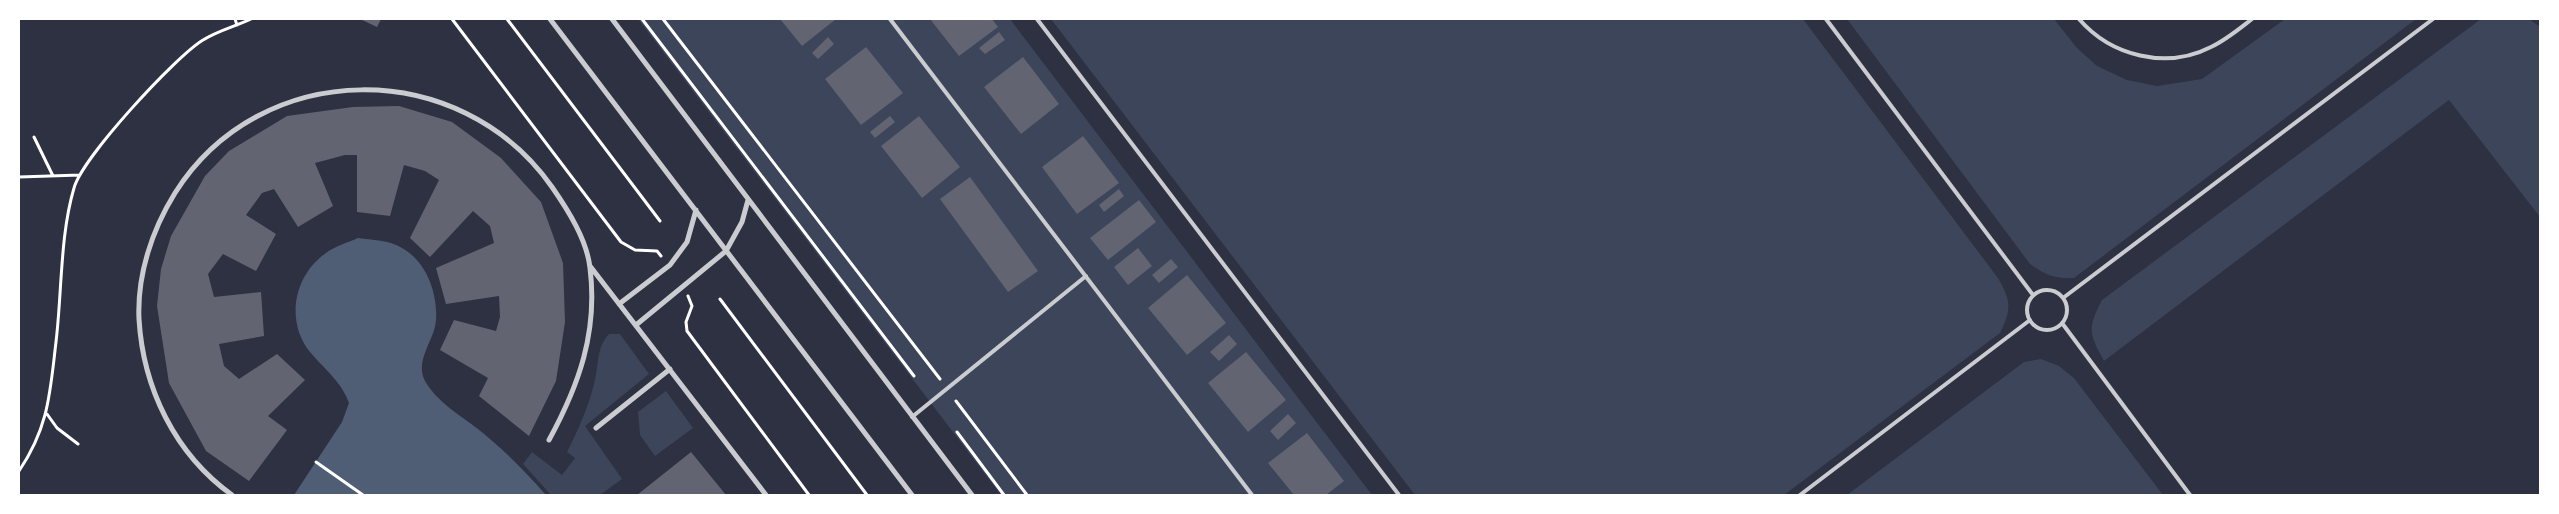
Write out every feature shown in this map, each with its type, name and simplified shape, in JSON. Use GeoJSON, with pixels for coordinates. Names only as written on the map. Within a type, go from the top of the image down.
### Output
{"type":"FeatureCollection","features":[{"type":"Feature","properties":{"kind":"street"},"geometry":{"type":"LineString","coordinates":[[550,19],[912,495]]}},
{"type":"Feature","properties":{"kind":"street"},"geometry":{"type":"LineString","coordinates":[[612,19],[972,495]]}},
{"type":"Feature","properties":{"kind":"street"},"geometry":{"type":"LineString","coordinates":[[232,495],[213,481],[178,442],[154,395],[140,344],[138,309],[142,274],[151,240],[165,208],[184,178],[208,152],[235,130],[265,112],[290,102],[332,91],[367,88],[394,91],[435,101],[466,114],[495,131],[521,152],[544,177],[568,212],[579,234],[590,266],[592,312],[585,357],[570,400],[549,440]]}},
{"type":"Feature","properties":{"kind":"street"},"geometry":{"type":"LineString","coordinates":[[636,325],[726,251],[742,222],[748,200]]}},
{"type":"Feature","properties":{"kind":"street"},"geometry":{"type":"LineString","coordinates":[[619,304],[670,265],[687,242],[696,210]]}},
{"type":"Feature","properties":{"kind":"street"},"geometry":{"type":"LineString","coordinates":[[590,266],[766,495]]}},
{"type":"Feature","properties":{"kind":"street"},"geometry":{"type":"LineString","coordinates":[[596,428],[670,370]]}},
{"type":"Feature","properties":{"kind":"lane"},"geometry":{"type":"LineString","coordinates":[[890,19],[1252,495]]}},
{"type":"Feature","properties":{"kind":"lane"},"geometry":{"type":"LineString","coordinates":[[1037,19],[1399,495]]}},
{"type":"Feature","properties":{"kind":"lane"},"geometry":{"type":"LineString","coordinates":[[1826,19],[2033,295]]}},
{"type":"Feature","properties":{"kind":"lane"},"geometry":{"type":"LineString","coordinates":[[2079,19],[2101,40],[2118,49],[2136,55],[2164,58],[2193,55],[2210,48],[2252,19]]}},
{"type":"Feature","properties":{"kind":"lane"},"geometry":{"type":"LineString","coordinates":[[2063,298],[2433,19]]}},
{"type":"Feature","properties":{"kind":"lane"},"geometry":{"type":"LineString","coordinates":[[912,416],[1086,276]]}},
{"type":"Feature","properties":{"kind":"lane"},"geometry":{"type":"LineString","coordinates":[[2046,290],[2052,290],[2063,298],[2067,311],[2062,323],[2049,330],[2042,329],[2030,320],[2027,307],[2033,295],[2046,290]]}},
{"type":"Feature","properties":{"kind":"lane"},"geometry":{"type":"LineString","coordinates":[[1800,495],[2030,320]]}},
{"type":"Feature","properties":{"kind":"lane"},"geometry":{"type":"LineString","coordinates":[[2062,323],[2190,495]]}},
{"type":"Feature","properties":{"kind":"path"},"geometry":{"type":"LineString","coordinates":[[235,19],[237,25]]}},
{"type":"Feature","properties":{"kind":"path"},"geometry":{"type":"LineString","coordinates":[[19,471],[30,455],[47,414],[60,307],[68,213],[74,185],[122,121],[161,75],[202,40],[251,19]]}},
{"type":"Feature","properties":{"kind":"path"},"geometry":{"type":"LineString","coordinates":[[452,19],[621,242],[635,250],[657,252],[670,265]]}},
{"type":"Feature","properties":{"kind":"path"},"geometry":{"type":"LineString","coordinates":[[507,19],[660,221]]}},
{"type":"Feature","properties":{"kind":"path"},"geometry":{"type":"LineString","coordinates":[[642,19],[914,376]]}},
{"type":"Feature","properties":{"kind":"path"},"geometry":{"type":"LineString","coordinates":[[663,19],[942,381]]}},
{"type":"Feature","properties":{"kind":"path"},"geometry":{"type":"LineString","coordinates":[[34,137],[53,176]]}},
{"type":"Feature","properties":{"kind":"path"},"geometry":{"type":"LineString","coordinates":[[19,177],[81,175]]}},
{"type":"Feature","properties":{"kind":"path"},"geometry":{"type":"LineString","coordinates":[[684,286],[692,306],[686,322],[687,331],[809,495]]}},
{"type":"Feature","properties":{"kind":"path"},"geometry":{"type":"LineString","coordinates":[[720,299],[868,495]]}},
{"type":"Feature","properties":{"kind":"path"},"geometry":{"type":"LineString","coordinates":[[956,401],[1027,495]]}},
{"type":"Feature","properties":{"kind":"path"},"geometry":{"type":"LineString","coordinates":[[47,414],[57,428],[78,444]]}},
{"type":"Feature","properties":{"kind":"path"},"geometry":{"type":"LineString","coordinates":[[957,432],[1004,495]]}},
{"type":"Feature","properties":{"kind":"path"},"geometry":{"type":"LineString","coordinates":[[316,462],[364,495]]}},
{"type":"Feature","properties":{"kind":"shaded area"},"geometry":{"type":"Polygon","coordinates":[[[638,19],[1010,19],[1372,495],[1001,495],[638,19]]]}},
{"type":"Feature","properties":{"kind":"shaded area"},"geometry":{"type":"Polygon","coordinates":[[[1051,19],[1803,19],[1998,278],[2008,299],[2007,318],[2000,333],[1784,495],[1415,495],[1051,19]]]}},
{"type":"Feature","properties":{"kind":"shaded area"},"geometry":{"type":"Polygon","coordinates":[[[1847,19],[2054,19],[2077,48],[2097,66],[2127,80],[2157,86],[2202,79],[2285,19],[2416,19],[2074,278],[2068,278],[2051,276],[2030,264],[1847,19]]]}},
{"type":"Feature","properties":{"kind":"shaded area"},"geometry":{"type":"Polygon","coordinates":[[[2481,19],[2529,19],[2540,27],[2540,217],[2449,100],[2104,361],[2095,344],[2092,331],[2094,318],[2102,300],[2481,19]]]}},
{"type":"Feature","properties":{"kind":"shaded area"},"geometry":{"type":"Polygon","coordinates":[[[358,238],[397,245],[418,261],[424,269],[435,299],[436,310],[435,328],[423,358],[422,373],[425,381],[442,402],[496,445],[546,495],[294,495],[342,422],[349,403],[342,388],[310,352],[302,340],[297,327],[296,313],[300,286],[306,273],[315,262],[333,248],[358,238]]]}},
{"type":"Feature","properties":{"kind":"shaded area"},"geometry":{"type":"Polygon","coordinates":[[[609,334],[620,334],[649,374],[585,426],[622,479],[600,495],[551,495],[523,464],[532,452],[562,475],[575,458],[567,452],[589,402],[596,377],[600,351],[609,334]]]}},
{"type":"Feature","properties":{"kind":"shaded area"},"geometry":{"type":"Polygon","coordinates":[[[2041,359],[2059,366],[2074,378],[2163,495],[1847,495],[2024,362],[2041,359]]]}},
{"type":"Feature","properties":{"kind":"shaded area"},"geometry":{"type":"Polygon","coordinates":[[[666,391],[693,428],[655,456],[640,435],[638,412],[666,391]]]}},
{"type":"Feature","properties":{"kind":"building"},"geometry":{"type":"Polygon","coordinates":[[[360,19],[381,19],[377,27],[360,19]]]}},
{"type":"Feature","properties":{"kind":"building"},"geometry":{"type":"Polygon","coordinates":[[[780,19],[836,19],[802,46],[780,19]]]}},
{"type":"Feature","properties":{"kind":"building"},"geometry":{"type":"Polygon","coordinates":[[[930,19],[992,19],[998,27],[959,56],[930,19]]]}},
{"type":"Feature","properties":{"kind":"building"},"geometry":{"type":"Polygon","coordinates":[[[999,32],[1005,40],[985,54],[979,48],[999,32]]]}},
{"type":"Feature","properties":{"kind":"building"},"geometry":{"type":"Polygon","coordinates":[[[828,37],[834,44],[818,59],[812,53],[828,37]]]}},
{"type":"Feature","properties":{"kind":"building"},"geometry":{"type":"Polygon","coordinates":[[[866,47],[903,93],[861,125],[825,79],[866,47]]]}},
{"type":"Feature","properties":{"kind":"building"},"geometry":{"type":"Polygon","coordinates":[[[1023,57],[1059,104],[1021,134],[984,87],[1023,57]]]}},
{"type":"Feature","properties":{"kind":"building"},"geometry":{"type":"Polygon","coordinates":[[[399,106],[452,122],[501,158],[541,202],[563,263],[565,322],[556,381],[529,436],[479,396],[488,378],[440,350],[454,320],[496,331],[500,317],[499,296],[446,304],[436,268],[494,243],[490,226],[473,211],[430,257],[410,238],[439,180],[425,171],[404,165],[390,216],[357,212],[357,155],[345,155],[315,163],[333,206],[298,227],[274,189],[262,193],[246,215],[276,234],[256,271],[223,254],[208,274],[214,297],[261,292],[264,336],[219,344],[224,366],[239,379],[277,354],[305,380],[268,416],[287,430],[249,481],[206,451],[169,383],[157,306],[161,269],[171,236],[205,176],[229,151],[287,116],[353,107],[399,106]]]}},
{"type":"Feature","properties":{"kind":"building"},"geometry":{"type":"Polygon","coordinates":[[[890,116],[895,122],[875,138],[870,132],[890,116]]]}},
{"type":"Feature","properties":{"kind":"building"},"geometry":{"type":"Polygon","coordinates":[[[919,116],[960,167],[922,198],[881,146],[919,116]]]}},
{"type":"Feature","properties":{"kind":"building"},"geometry":{"type":"Polygon","coordinates":[[[1083,136],[1119,183],[1077,214],[1042,167],[1083,136]]]}},
{"type":"Feature","properties":{"kind":"building"},"geometry":{"type":"Polygon","coordinates":[[[970,177],[1038,271],[1008,292],[940,199],[970,177]]]}},
{"type":"Feature","properties":{"kind":"building"},"geometry":{"type":"Polygon","coordinates":[[[1119,189],[1124,196],[1104,212],[1099,205],[1119,189]]]}},
{"type":"Feature","properties":{"kind":"building"},"geometry":{"type":"Polygon","coordinates":[[[1139,200],[1156,222],[1108,260],[1090,238],[1139,200]]]}},
{"type":"Feature","properties":{"kind":"building"},"geometry":{"type":"Polygon","coordinates":[[[1138,248],[1152,266],[1128,285],[1114,267],[1138,248]]]}},
{"type":"Feature","properties":{"kind":"building"},"geometry":{"type":"Polygon","coordinates":[[[1171,259],[1178,267],[1159,283],[1152,275],[1171,259]]]}},
{"type":"Feature","properties":{"kind":"building"},"geometry":{"type":"Polygon","coordinates":[[[1187,275],[1226,323],[1187,355],[1148,308],[1187,275]]]}},
{"type":"Feature","properties":{"kind":"building"},"geometry":{"type":"Polygon","coordinates":[[[1229,335],[1237,344],[1219,361],[1210,352],[1229,335]]]}},
{"type":"Feature","properties":{"kind":"building"},"geometry":{"type":"Polygon","coordinates":[[[1246,352],[1286,400],[1248,432],[1208,383],[1246,352]]]}},
{"type":"Feature","properties":{"kind":"building"},"geometry":{"type":"Polygon","coordinates":[[[1288,414],[1296,423],[1278,440],[1270,431],[1288,414]]]}},
{"type":"Feature","properties":{"kind":"building"},"geometry":{"type":"Polygon","coordinates":[[[1307,433],[1344,481],[1326,495],[1294,495],[1268,463],[1307,433]]]}},
{"type":"Feature","properties":{"kind":"building"},"geometry":{"type":"Polygon","coordinates":[[[691,452],[726,495],[637,495],[691,452]]]}}]}
